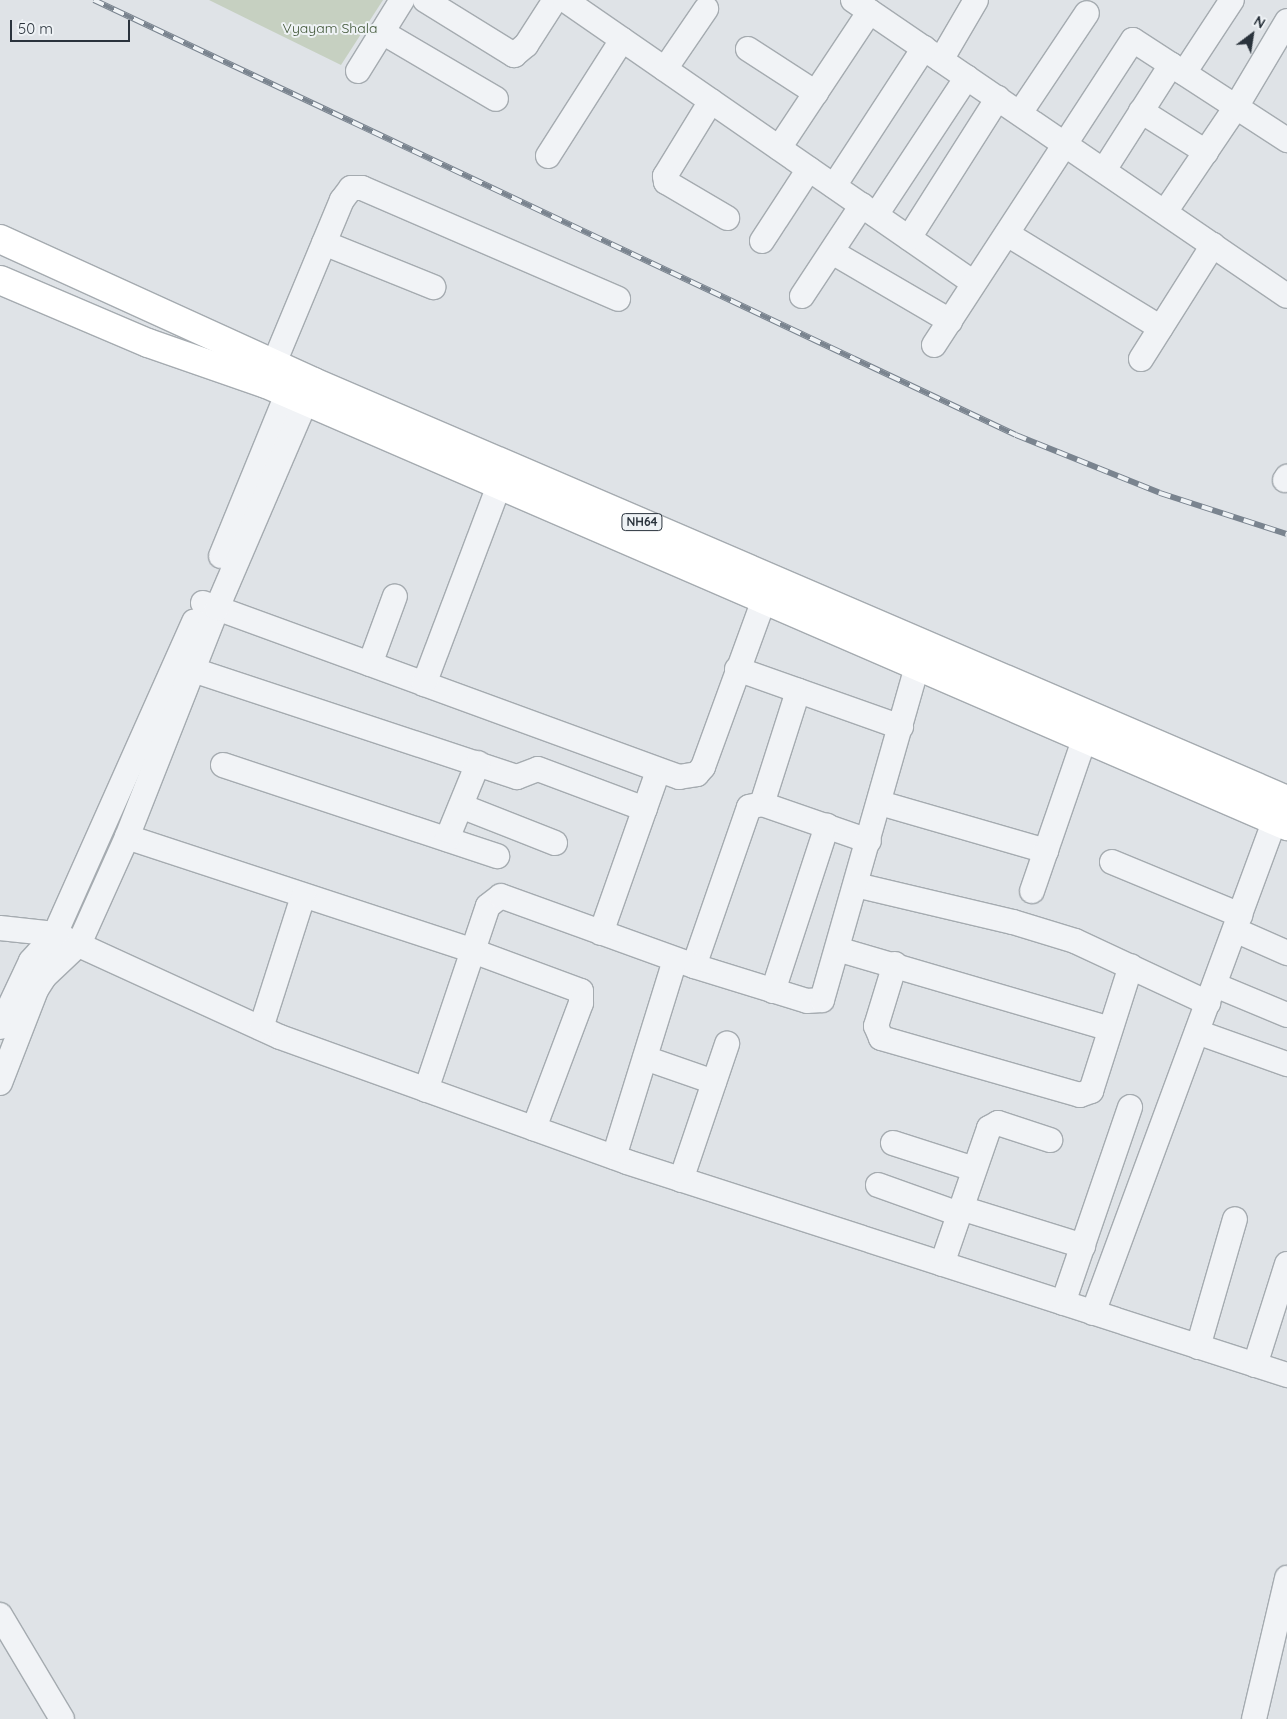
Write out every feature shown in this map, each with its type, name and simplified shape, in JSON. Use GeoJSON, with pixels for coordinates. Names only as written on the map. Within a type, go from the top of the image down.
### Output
{"type":"FeatureCollection","features":[{"type":"Feature","properties":{"kind":"highway","name":"NH64"},"geometry":{"type":"LineString","coordinates":[[0,239],[162,314],[290,383],[499,485],[764,599],[920,654],[1085,737],[1283,811]]}},
{"type":"Feature","properties":{"kind":"highway"},"geometry":{"type":"LineString","coordinates":[[0,262],[132,318],[162,314]]}},
{"type":"Feature","properties":{"kind":"highway","name":"NH64"},"geometry":{"type":"LineString","coordinates":[[0,280],[148,343],[290,383],[1283,811]]}},
{"type":"Feature","properties":{"kind":"street"},"geometry":{"type":"LineString","coordinates":[[358,71],[402,0]]}},
{"type":"Feature","properties":{"kind":"street"},"geometry":{"type":"LineString","coordinates":[[425,0],[514,55],[526,45],[555,0]]}},
{"type":"Feature","properties":{"kind":"street"},"geometry":{"type":"LineString","coordinates":[[565,0],[974,283]]}},
{"type":"Feature","properties":{"kind":"street"},"geometry":{"type":"LineString","coordinates":[[834,186],[976,0]]}},
{"type":"Feature","properties":{"kind":"street"},"geometry":{"type":"LineString","coordinates":[[1104,170],[1141,111],[1232,0]]}},
{"type":"Feature","properties":{"kind":"street"},"geometry":{"type":"LineString","coordinates":[[779,148],[816,93],[862,6],[1287,296]]}},
{"type":"Feature","properties":{"kind":"street"},"geometry":{"type":"LineString","coordinates":[[665,69],[706,9]]}},
{"type":"Feature","properties":{"kind":"street"},"geometry":{"type":"LineString","coordinates":[[1020,113],[1087,13]]}},
{"type":"Feature","properties":{"kind":"street"},"geometry":{"type":"LineString","coordinates":[[1165,212],[1236,107],[1287,21]]}},
{"type":"Feature","properties":{"kind":"street"},"geometry":{"type":"LineString","coordinates":[[382,32],[496,99]]}},
{"type":"Feature","properties":{"kind":"street"},"geometry":{"type":"LineString","coordinates":[[548,156],[622,40]]}},
{"type":"Feature","properties":{"kind":"street"},"geometry":{"type":"LineString","coordinates":[[934,345],[1132,40],[1287,140]]}},
{"type":"Feature","properties":{"kind":"street"},"geometry":{"type":"LineString","coordinates":[[748,49],[816,93]]}},
{"type":"Feature","properties":{"kind":"street"},"geometry":{"type":"LineString","coordinates":[[802,296],[832,252],[869,210],[967,77]]}},
{"type":"Feature","properties":{"kind":"street"},"geometry":{"type":"LineString","coordinates":[[909,238],[998,98]]}},
{"type":"Feature","properties":{"kind":"street"},"geometry":{"type":"LineString","coordinates":[[711,101],[665,176],[666,182],[727,218]]}},
{"type":"Feature","properties":{"kind":"street"},"geometry":{"type":"LineString","coordinates":[[1141,111],[1206,152]]}},
{"type":"Feature","properties":{"kind":"street"},"geometry":{"type":"LineString","coordinates":[[762,241],[809,168]]}},
{"type":"Feature","properties":{"kind":"street"},"geometry":{"type":"LineString","coordinates":[[0,1027],[31,961],[55,934],[184,667],[210,605],[290,383],[324,243],[342,200],[352,188],[362,188],[618,299]]}},
{"type":"Feature","properties":{"kind":"street"},"geometry":{"type":"LineString","coordinates":[[1007,234],[1160,328]]}},
{"type":"Feature","properties":{"kind":"street"},"geometry":{"type":"LineString","coordinates":[[324,243],[433,287]]}},
{"type":"Feature","properties":{"kind":"street"},"geometry":{"type":"LineString","coordinates":[[1141,359],[1213,245]]}},
{"type":"Feature","properties":{"kind":"street"},"geometry":{"type":"LineString","coordinates":[[832,252],[950,321]]}},
{"type":"Feature","properties":{"kind":"street"},"geometry":{"type":"LineString","coordinates":[[424,684],[499,485]]}},
{"type":"Feature","properties":{"kind":"street"},"geometry":{"type":"LineString","coordinates":[[370,664],[395,596]]}},
{"type":"Feature","properties":{"kind":"street"},"geometry":{"type":"LineString","coordinates":[[210,605],[658,771],[688,777],[703,767],[764,599]]}},
{"type":"Feature","properties":{"kind":"street"},"geometry":{"type":"LineString","coordinates":[[426,1090],[488,906],[502,896],[684,963],[807,1001],[822,1000],[880,803],[920,654]]}},
{"type":"Feature","properties":{"kind":"street"},"geometry":{"type":"LineString","coordinates":[[184,667],[517,777],[538,769],[645,809]]}},
{"type":"Feature","properties":{"kind":"street"},"geometry":{"type":"LineString","coordinates":[[0,1083],[36,990],[44,977],[78,944],[127,837],[184,667]]}},
{"type":"Feature","properties":{"kind":"street"},"geometry":{"type":"LineString","coordinates":[[737,669],[901,727]]}},
{"type":"Feature","properties":{"kind":"street"},"geometry":{"type":"LineString","coordinates":[[762,804],[798,691]]}},
{"type":"Feature","properties":{"kind":"street"},"geometry":{"type":"LineString","coordinates":[[1032,891],[1085,737]]}},
{"type":"Feature","properties":{"kind":"street"},"geometry":{"type":"LineString","coordinates":[[447,839],[478,763]]}},
{"type":"Feature","properties":{"kind":"street"},"geometry":{"type":"LineString","coordinates":[[223,765],[498,856]]}},
{"type":"Feature","properties":{"kind":"street"},"geometry":{"type":"LineString","coordinates":[[602,933],[658,771]]}},
{"type":"Feature","properties":{"kind":"street"},"geometry":{"type":"LineString","coordinates":[[880,803],[1046,851]]}},
{"type":"Feature","properties":{"kind":"street"},"geometry":{"type":"LineString","coordinates":[[614,1157],[645,1058],[743,816],[749,807],[762,804],[869,841]]}},
{"type":"Feature","properties":{"kind":"street"},"geometry":{"type":"LineString","coordinates":[[460,806],[555,843]]}},
{"type":"Feature","properties":{"kind":"street"},"geometry":{"type":"LineString","coordinates":[[1093,1313],[1237,923],[1283,811]]}},
{"type":"Feature","properties":{"kind":"street"},"geometry":{"type":"LineString","coordinates":[[773,991],[827,826]]}},
{"type":"Feature","properties":{"kind":"street"},"geometry":{"type":"LineString","coordinates":[[127,837],[473,952],[582,995],[534,1128]]}},
{"type":"Feature","properties":{"kind":"street"},"geometry":{"type":"LineString","coordinates":[[1112,862],[1286,949]]}},
{"type":"Feature","properties":{"kind":"street"},"geometry":{"type":"LineString","coordinates":[[856,885],[1013,922],[1074,941],[1131,966],[1211,994],[1287,1015]]}},
{"type":"Feature","properties":{"kind":"street"},"geometry":{"type":"LineString","coordinates":[[261,1028],[304,896]]}},
{"type":"Feature","properties":{"kind":"street"},"geometry":{"type":"LineString","coordinates":[[0,928],[55,934],[261,1028],[426,1090],[614,1157],[1198,1347],[1255,1365],[1285,1370]]}},
{"type":"Feature","properties":{"kind":"street"},"geometry":{"type":"LineString","coordinates":[[837,948],[1110,1029]]}},
{"type":"Feature","properties":{"kind":"street"},"geometry":{"type":"LineString","coordinates":[[895,964],[876,1026],[881,1038],[893,1043],[1080,1095],[1091,1091],[1131,966]]}},
{"type":"Feature","properties":{"kind":"street"},"geometry":{"type":"LineString","coordinates":[[1197,1032],[1287,1064]]}},
{"type":"Feature","properties":{"kind":"street"},"geometry":{"type":"LineString","coordinates":[[681,1180],[727,1044]]}},
{"type":"Feature","properties":{"kind":"street"},"geometry":{"type":"LineString","coordinates":[[645,1058],[714,1082]]}},
{"type":"Feature","properties":{"kind":"street"},"geometry":{"type":"LineString","coordinates":[[1063,1303],[1130,1107]]}},
{"type":"Feature","properties":{"kind":"street"},"geometry":{"type":"LineString","coordinates":[[942,1264],[985,1134],[998,1123],[1050,1140]]}},
{"type":"Feature","properties":{"kind":"street"},"geometry":{"type":"LineString","coordinates":[[893,1143],[974,1169]]}},
{"type":"Feature","properties":{"kind":"street"},"geometry":{"type":"LineString","coordinates":[[878,1185],[960,1211],[1083,1246]]}},
{"type":"Feature","properties":{"kind":"street"},"geometry":{"type":"LineString","coordinates":[[1198,1347],[1235,1219]]}},
{"type":"Feature","properties":{"kind":"street"},"geometry":{"type":"LineString","coordinates":[[1255,1365],[1287,1264]]}},
{"type":"Feature","properties":{"kind":"street"},"geometry":{"type":"LineString","coordinates":[[1254,1719],[1287,1580]]}},
{"type":"Feature","properties":{"kind":"street"},"geometry":{"type":"LineString","coordinates":[[0,1615],[62,1719]]}},
{"type":"Feature","properties":{"kind":"green space","name":"Vyayam Shala"},"geometry":{"type":"Polygon","coordinates":[[[209,0],[383,0],[341,65],[209,0]]]}},
{"type":"Feature","properties":{"kind":"railway"},"geometry":{"type":"LineString","coordinates":[[94,0],[1016,435],[1160,493],[1287,534]]}}]}
